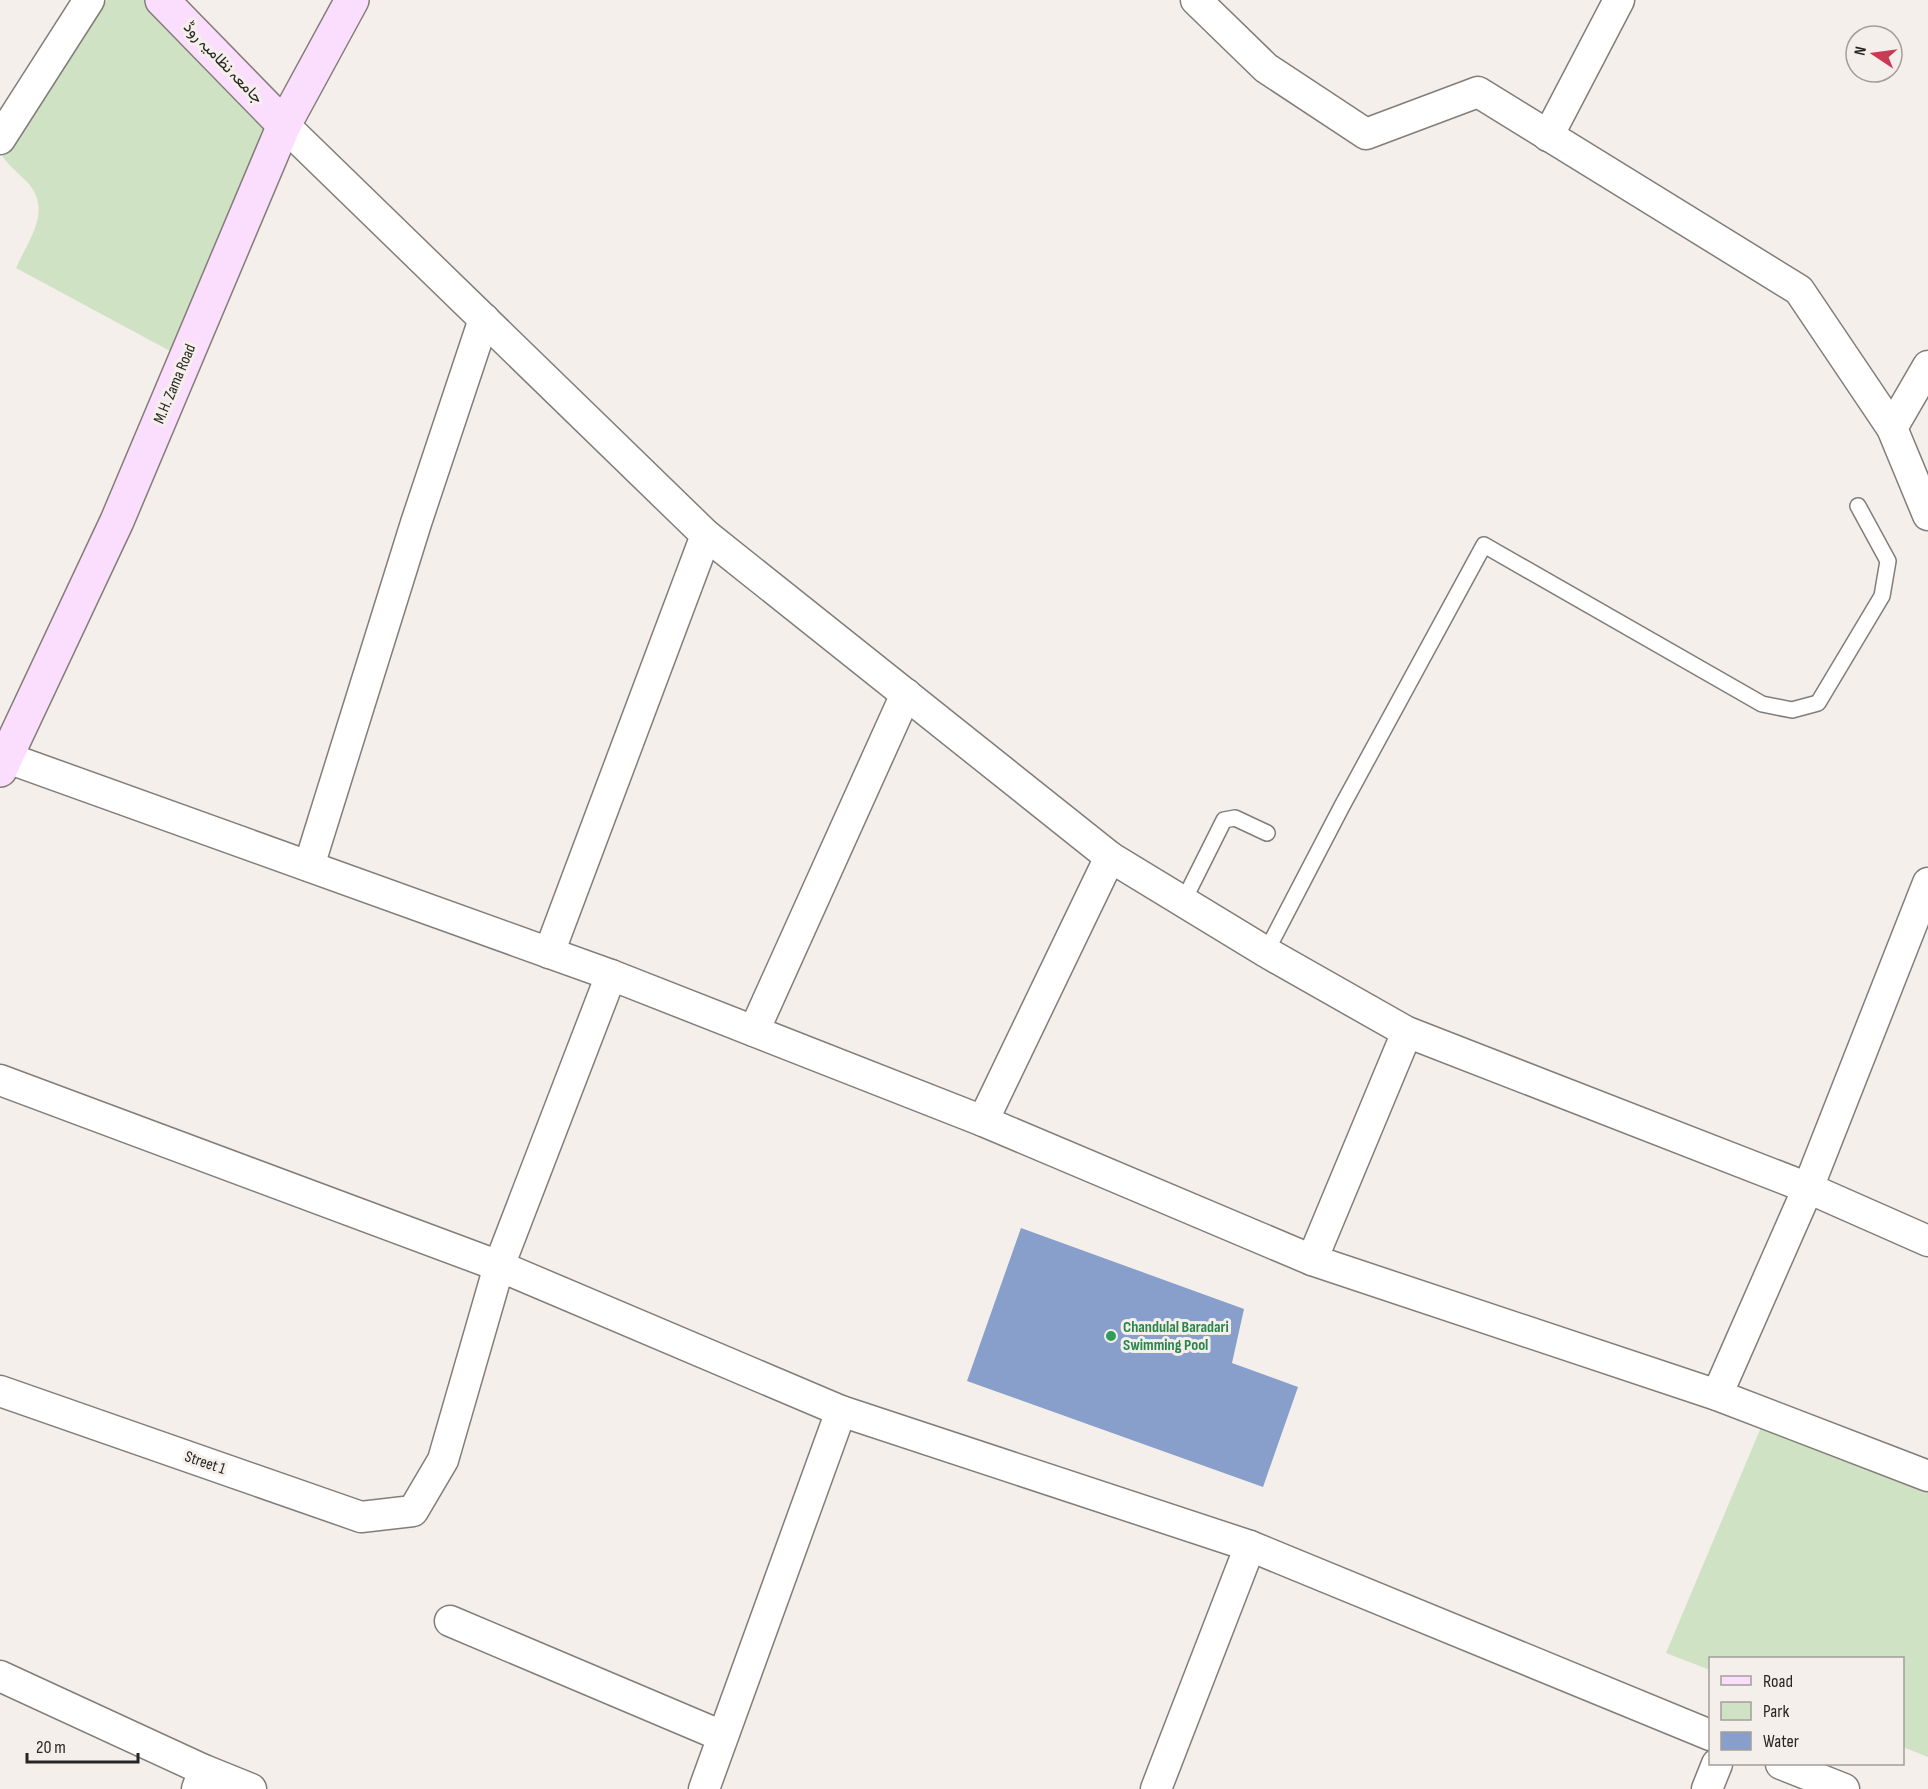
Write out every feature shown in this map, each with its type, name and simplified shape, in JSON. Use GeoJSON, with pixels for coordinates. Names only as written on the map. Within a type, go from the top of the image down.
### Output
{"type":"FeatureCollection","features":[{"type":"Feature","properties":{"kind":"main road","name":"جامعہ نظامیہ روڈ"},"geometry":{"type":"LineString","coordinates":[[162,0],[284,125]]}},
{"type":"Feature","properties":{"kind":"main road","name":"M.H. Zama Road"},"geometry":{"type":"LineString","coordinates":[[2,764],[117,521],[284,125],[352,0]]}},
{"type":"Feature","properties":{"kind":"street"},"geometry":{"type":"LineString","coordinates":[[0,139],[89,0]]}},
{"type":"Feature","properties":{"kind":"street"},"geometry":{"type":"LineString","coordinates":[[1196,0],[1266,68],[1366,134],[1478,92],[1799,290],[1892,428],[1928,515]]}},
{"type":"Feature","properties":{"kind":"street"},"geometry":{"type":"LineString","coordinates":[[1548,136],[1619,0]]}},
{"type":"Feature","properties":{"kind":"street"},"geometry":{"type":"LineString","coordinates":[[284,125],[706,535],[1110,857],[1266,952],[1407,1032],[1808,1188],[1928,1241]]}},
{"type":"Feature","properties":{"kind":"street"},"geometry":{"type":"LineString","coordinates":[[309,866],[416,523],[484,319]]}},
{"type":"Feature","properties":{"kind":"street"},"geometry":{"type":"LineString","coordinates":[[1892,428],[1928,366]]}},
{"type":"Feature","properties":{"kind":"street"},"geometry":{"type":"LineString","coordinates":[[549,953],[706,535]]}},
{"type":"Feature","properties":{"kind":"street"},"geometry":{"type":"LineString","coordinates":[[754,1031],[906,694]]}},
{"type":"Feature","properties":{"kind":"street"},"geometry":{"type":"LineString","coordinates":[[2,764],[309,866],[611,975],[983,1121],[1312,1260],[1717,1395],[1928,1476]]}},
{"type":"Feature","properties":{"kind":"street"},"geometry":{"type":"LineString","coordinates":[[983,1121],[1110,857]]}},
{"type":"Feature","properties":{"kind":"street"},"geometry":{"type":"LineString","coordinates":[[1717,1395],[1808,1188],[1928,883]]}},
{"type":"Feature","properties":{"kind":"street"},"geometry":{"type":"LineString","coordinates":[[500,1266],[611,975]]}},
{"type":"Feature","properties":{"kind":"street"},"geometry":{"type":"LineString","coordinates":[[1312,1260],[1407,1032]]}},
{"type":"Feature","properties":{"kind":"street"},"geometry":{"type":"LineString","coordinates":[[0,1080],[500,1266],[841,1411],[1250,1546],[1709,1735]]}},
{"type":"Feature","properties":{"kind":"street","name":"Street 1"},"geometry":{"type":"LineString","coordinates":[[0,1391],[361,1517],[413,1510],[443,1461],[500,1266]]}},
{"type":"Feature","properties":{"kind":"street"},"geometry":{"type":"LineString","coordinates":[[704,1789],[841,1411]]}},
{"type":"Feature","properties":{"kind":"street"},"geometry":{"type":"LineString","coordinates":[[1156,1789],[1250,1546]]}},
{"type":"Feature","properties":{"kind":"street"},"geometry":{"type":"LineString","coordinates":[[450,1622],[722,1736]]}},
{"type":"Feature","properties":{"kind":"street"},"geometry":{"type":"LineString","coordinates":[[0,1676],[200,1779],[251,1789]]}},
{"type":"Feature","properties":{"kind":"street"},"geometry":{"type":"LineString","coordinates":[[1707,1789],[1717,1765]]}},
{"type":"Feature","properties":{"kind":"street"},"geometry":{"type":"LineString","coordinates":[[1783,1765],[1844,1789]]}},
{"type":"Feature","properties":{"kind":"lane"},"geometry":{"type":"LineString","coordinates":[[1266,952],[1342,806],[1484,545],[1762,704],[1792,710],[1818,703],[1882,596],[1888,561],[1858,506]]}},
{"type":"Feature","properties":{"kind":"lane"},"geometry":{"type":"LineString","coordinates":[[1183,902],[1224,820],[1235,818],[1267,833]]}},
{"type":"Feature","properties":{"kind":"green space"},"geometry":{"type":"Polygon","coordinates":[[[107,0],[158,0],[281,125],[170,351],[16,268],[37,223],[38,201],[34,191],[0,152],[107,0]]]}},
{"type":"Feature","properties":{"kind":"green space"},"geometry":{"type":"Polygon","coordinates":[[[1767,1413],[1928,1481],[1928,1757],[1904,1747],[1904,1657],[1709,1657],[1709,1670],[1666,1653],[1767,1413]]]}},
{"type":"Feature","properties":{"kind":"water","name":"Chandulal Baradari Swimming Pool"},"geometry":{"type":"Polygon","coordinates":[[[1021,1228],[1244,1309],[1232,1363],[1298,1387],[1263,1487],[967,1381],[1021,1228]]]}},
{"type":"Feature","properties":{"kind":"place","name":"Chandulal Baradari Swimming Pool"},"geometry":{"type":"Point","coordinates":[1111,1336]}}]}
